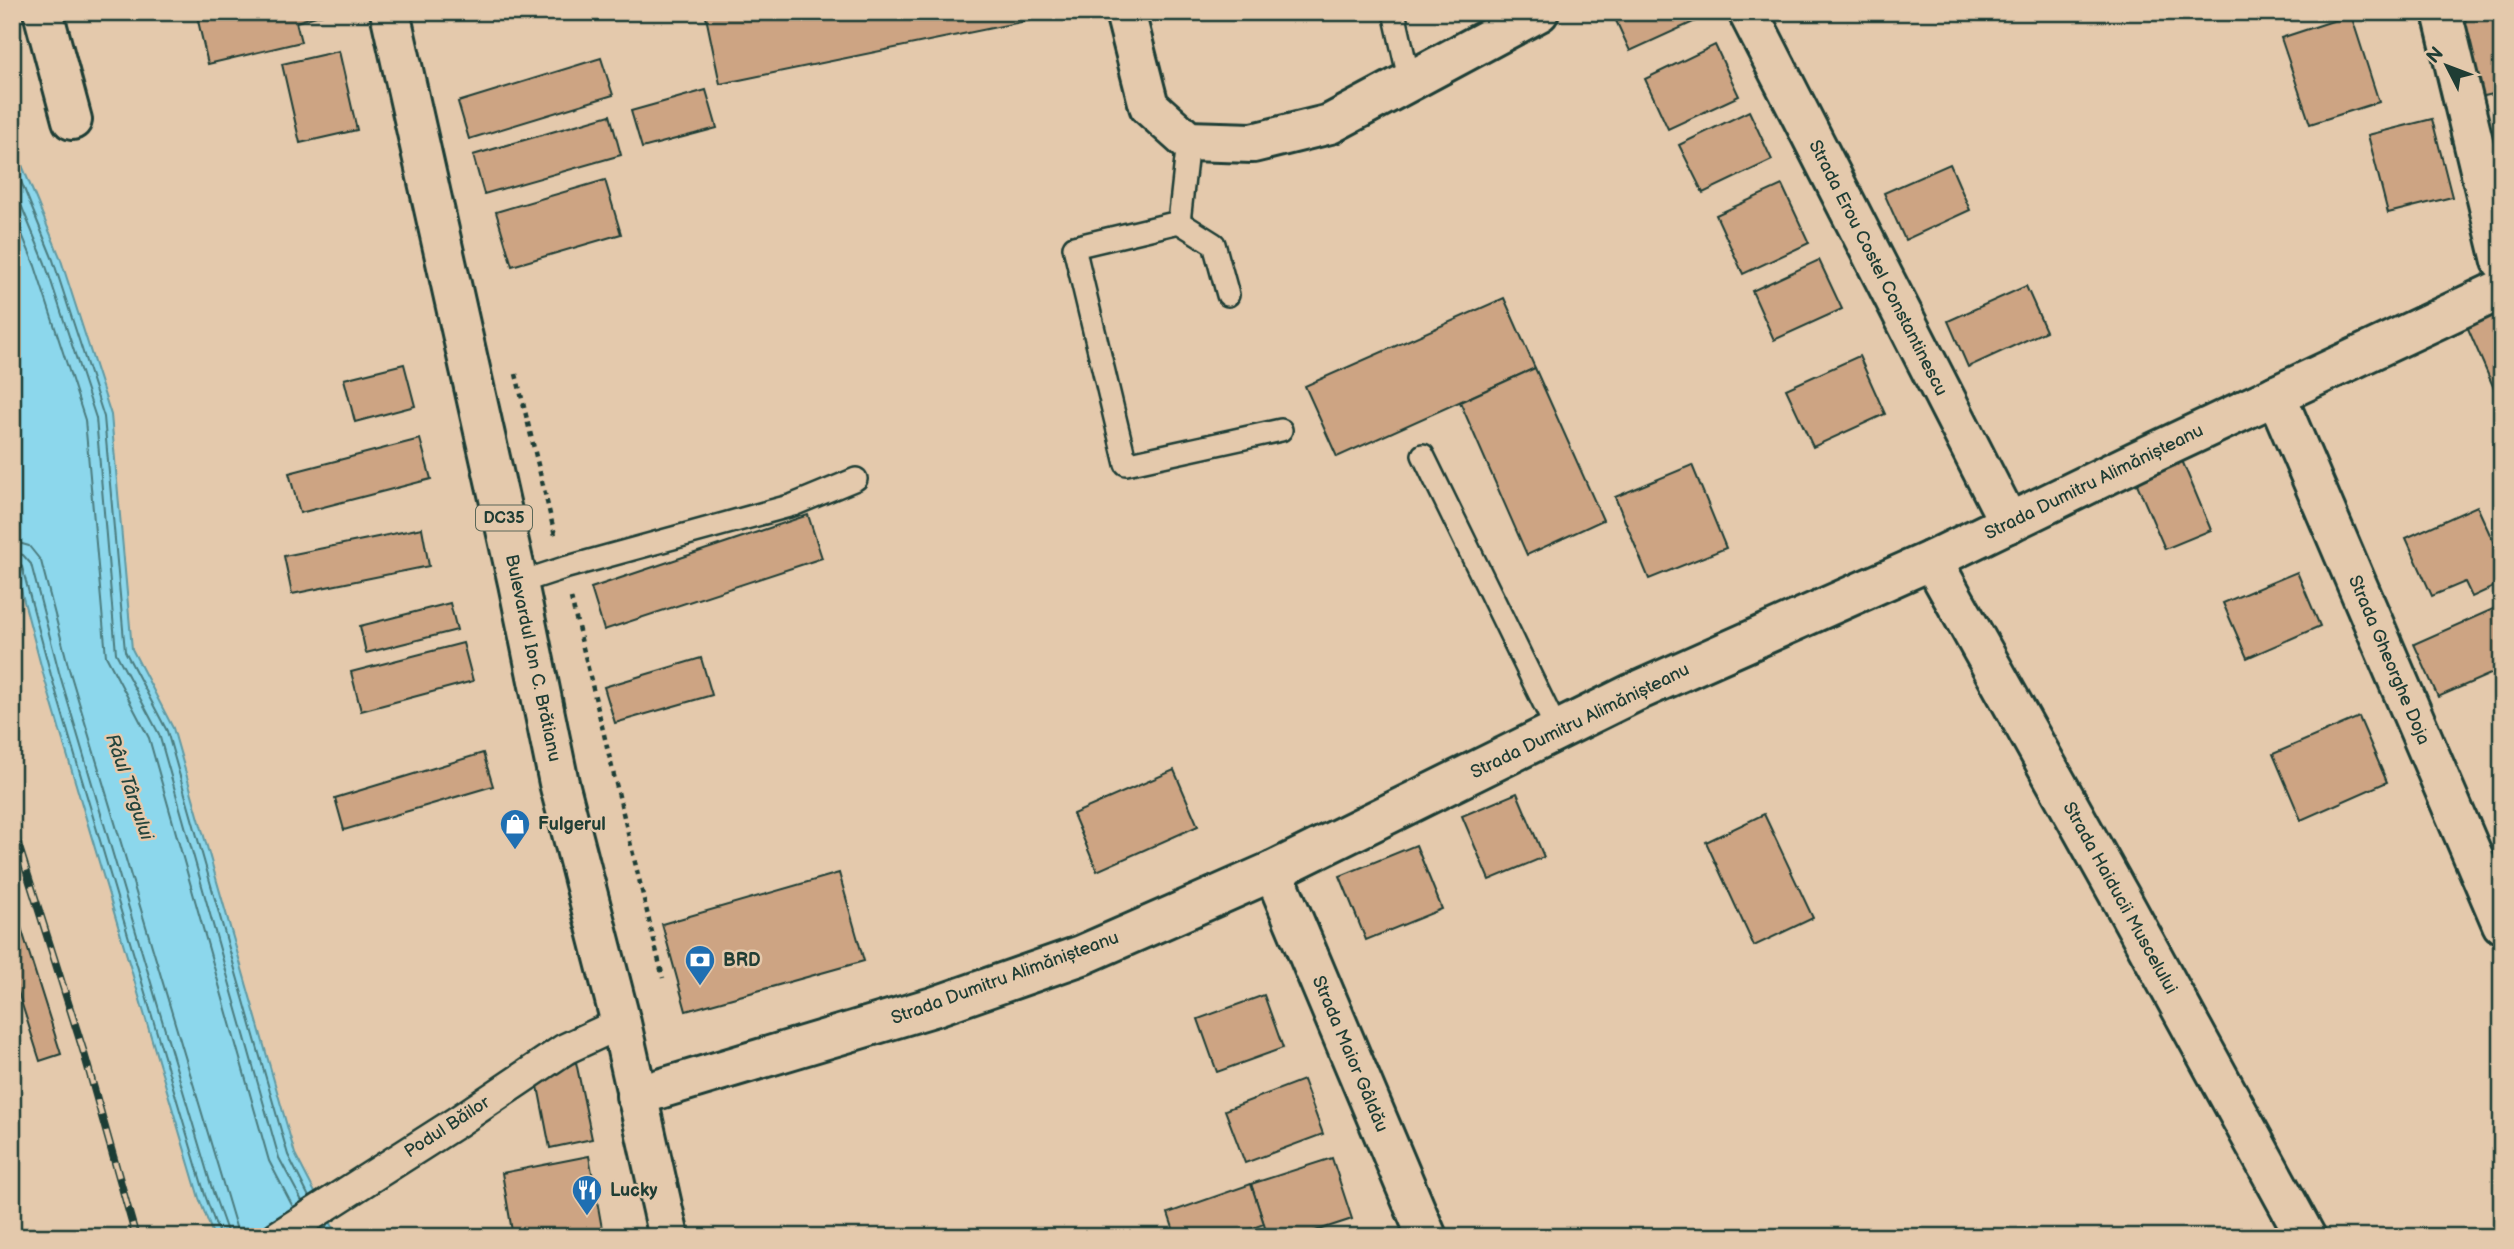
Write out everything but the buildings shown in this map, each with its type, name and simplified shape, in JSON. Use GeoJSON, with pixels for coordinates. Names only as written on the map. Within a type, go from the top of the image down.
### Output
{"type":"FeatureCollection","features":[{"type":"Feature","properties":{"kind":"main road"},"geometry":{"type":"LineString","coordinates":[[43,12],[72,120]]}},
{"type":"Feature","properties":{"kind":"main road","name":"Bulevardul Ion C. Brătianu"},"geometry":{"type":"LineString","coordinates":[[390,12],[518,583],[559,783],[621,1023],[668,1237]]}},
{"type":"Feature","properties":{"kind":"main road"},"geometry":{"type":"LineString","coordinates":[[1125,12],[1149,106],[1188,141],[1253,143],[1330,124],[1539,12]]}},
{"type":"Feature","properties":{"kind":"main road","name":"Strada Erou Costel Constantinescu"},"geometry":{"type":"LineString","coordinates":[[1748,12],[2009,523]]}},
{"type":"Feature","properties":{"kind":"main road"},"geometry":{"type":"LineString","coordinates":[[2442,12],[2502,261]]}},
{"type":"Feature","properties":{"kind":"main road","name":"Strada Dumitru Alimănișteanu"},"geometry":{"type":"LineString","coordinates":[[636,1097],[933,1007],[1070,959],[1273,871],[1633,694],[1932,560],[2502,289]]}},
{"type":"Feature","properties":{"kind":"main road","name":"Strada Gheorghe Doja"},"geometry":{"type":"LineString","coordinates":[[2276,395],[2502,924]]}},
{"type":"Feature","properties":{"kind":"main road","name":"Strada Haiducii Muscelului"},"geometry":{"type":"LineString","coordinates":[[1932,560],[2306,1237]]}},
{"type":"Feature","properties":{"kind":"main road","name":"Strada Maior Gâldău"},"geometry":{"type":"LineString","coordinates":[[1273,871],[1427,1237]]}},
{"type":"Feature","properties":{"kind":"street","name":"Podul Băilor"},"geometry":{"type":"LineString","coordinates":[[277,1237],[565,1049],[621,1023]]}},
{"type":"Feature","properties":{"kind":"lane"},"geometry":{"type":"LineString","coordinates":[[1394,12],[1410,83]]}},
{"type":"Feature","properties":{"kind":"lane"},"geometry":{"type":"LineString","coordinates":[[1179,222],[1188,141]]}},
{"type":"Feature","properties":{"kind":"lane"},"geometry":{"type":"LineString","coordinates":[[1228,295],[1214,244],[1179,222],[1074,247],[1126,464],[1281,430]]}},
{"type":"Feature","properties":{"kind":"lane"},"geometry":{"type":"LineString","coordinates":[[1423,455],[1557,730]]}},
{"type":"Feature","properties":{"kind":"lane"},"geometry":{"type":"LineString","coordinates":[[518,583],[793,505],[856,479]]}},
{"type":"Feature","properties":{"kind":"path"},"geometry":{"type":"LineString","coordinates":[[514,365],[663,978]]}},
{"type":"Feature","properties":{"kind":"water","name":"Râul Târgului"},"geometry":{"type":"Polygon","coordinates":[[[12,141],[60,257],[111,415],[132,649],[173,728],[295,1154],[338,1237],[214,1237],[199,1198],[44,677],[12,556],[12,141]]]}},
{"type":"Feature","properties":{"kind":"railway"},"geometry":{"type":"LineString","coordinates":[[12,825],[84,1053],[136,1237]]}},
{"type":"Feature","properties":{"kind":"place","name":"Fulgerul"},"geometry":{"type":"Point","coordinates":[515,851]}},
{"type":"Feature","properties":{"kind":"place","name":"BRD"},"geometry":{"type":"Point","coordinates":[700,987]}},
{"type":"Feature","properties":{"kind":"place","name":"Lucky"},"geometry":{"type":"Point","coordinates":[587,1217]}}]}
